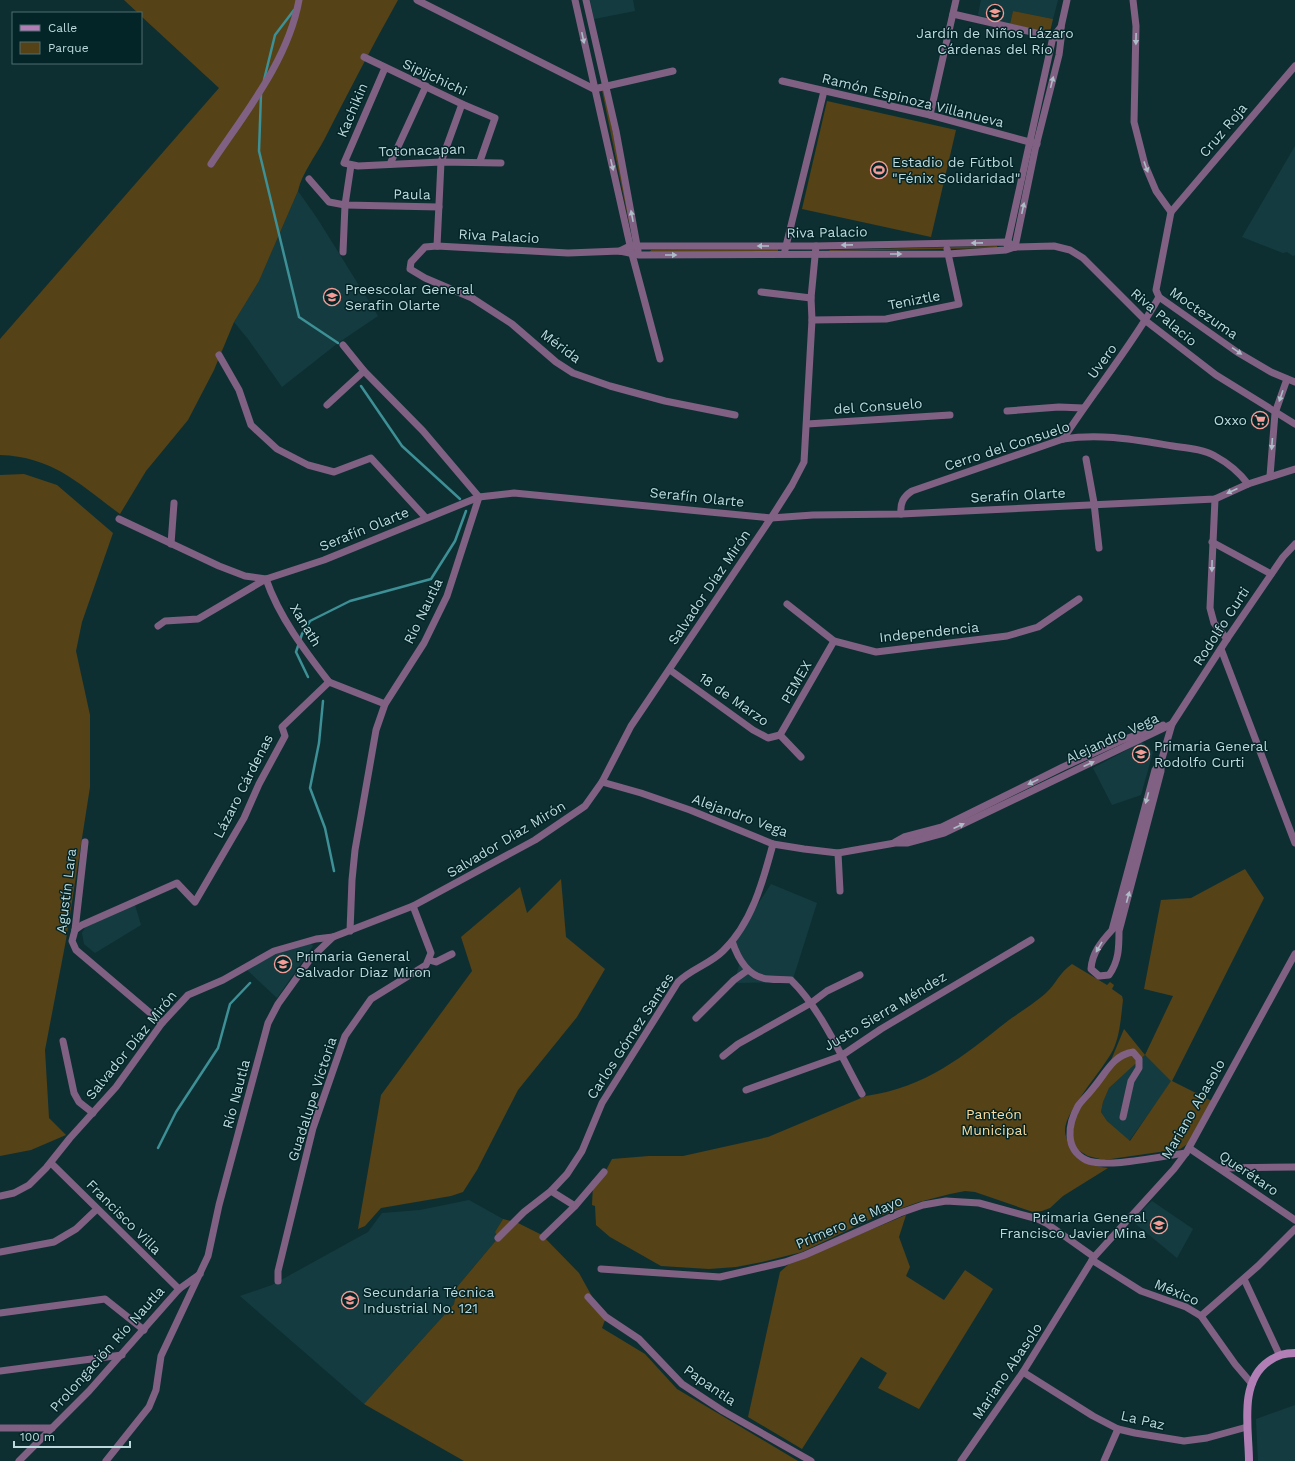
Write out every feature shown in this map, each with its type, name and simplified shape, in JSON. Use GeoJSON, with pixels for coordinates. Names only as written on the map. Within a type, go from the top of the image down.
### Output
{"type":"FeatureCollection","features":[{"type":"Feature","properties":{"kind":"street"},"geometry":{"type":"LineString","coordinates":[[212,164],[265,84],[290,35],[299,0]]}},
{"type":"Feature","properties":{"kind":"street"},"geometry":{"type":"LineString","coordinates":[[416,0],[594,89],[672,71]]}},
{"type":"Feature","properties":{"kind":"street"},"geometry":{"type":"LineString","coordinates":[[575,0],[607,147],[634,246],[660,359]]}},
{"type":"Feature","properties":{"kind":"street"},"geometry":{"type":"LineString","coordinates":[[586,0],[618,145],[634,246]]}},
{"type":"Feature","properties":{"kind":"street"},"geometry":{"type":"LineString","coordinates":[[930,115],[956,0]]}},
{"type":"Feature","properties":{"kind":"street"},"geometry":{"type":"LineString","coordinates":[[1006,250],[1061,39],[1061,27],[1067,0]]}},
{"type":"Feature","properties":{"kind":"street"},"geometry":{"type":"LineString","coordinates":[[1133,0],[1136,26],[1134,122],[1145,165],[1150,178],[1156,191],[1172,212]]}},
{"type":"Feature","properties":{"kind":"street"},"geometry":{"type":"LineString","coordinates":[[953,14],[1061,39]]}},
{"type":"Feature","properties":{"kind":"street"},"geometry":{"type":"LineString","coordinates":[[1015,246],[1054,37],[1061,27]]}},
{"type":"Feature","properties":{"kind":"street","name":"Sipijchichi"},"geometry":{"type":"LineString","coordinates":[[364,57],[384,68],[496,118],[480,161]]}},
{"type":"Feature","properties":{"kind":"street","name":"Cruz Roja"},"geometry":{"type":"LineString","coordinates":[[1172,212],[1295,66]]}},
{"type":"Feature","properties":{"kind":"street","name":"Kachikin"},"geometry":{"type":"LineString","coordinates":[[347,164],[384,68]]}},
{"type":"Feature","properties":{"kind":"street","name":"Ramón Espinoza Villanueva"},"geometry":{"type":"LineString","coordinates":[[782,81],[930,115],[1033,143]]}},
{"type":"Feature","properties":{"kind":"street"},"geometry":{"type":"LineString","coordinates":[[390,164],[426,86]]}},
{"type":"Feature","properties":{"kind":"street"},"geometry":{"type":"LineString","coordinates":[[784,254],[824,91]]}},
{"type":"Feature","properties":{"kind":"street"},"geometry":{"type":"LineString","coordinates":[[439,207],[441,162],[462,104]]}},
{"type":"Feature","properties":{"kind":"street"},"geometry":{"type":"LineString","coordinates":[[607,147],[618,145]]}},
{"type":"Feature","properties":{"kind":"street","name":"Totonacapan"},"geometry":{"type":"LineString","coordinates":[[347,164],[480,161],[501,163]]}},
{"type":"Feature","properties":{"kind":"street"},"geometry":{"type":"LineString","coordinates":[[343,252],[347,164]]}},
{"type":"Feature","properties":{"kind":"street","name":"Paula"},"geometry":{"type":"LineString","coordinates":[[309,179],[329,202],[345,205],[439,207],[437,246]]}},
{"type":"Feature","properties":{"kind":"street","name":"Moctezuma"},"geometry":{"type":"LineString","coordinates":[[1172,212],[1156,290],[1159,297],[1237,352],[1271,372],[1295,382]]}},
{"type":"Feature","properties":{"kind":"street","name":"Riva Palacio"},"geometry":{"type":"LineString","coordinates":[[620,251],[634,246],[816,246],[1008,242],[1015,246]]}},
{"type":"Feature","properties":{"kind":"street","name":"Teniztle"},"geometry":{"type":"LineString","coordinates":[[812,320],[886,319],[958,304],[946,243]]}},
{"type":"Feature","properties":{"kind":"street","name":"Riva Palacio"},"geometry":{"type":"LineString","coordinates":[[410,268],[411,262],[425,247],[437,246],[560,252],[620,251],[636,255],[948,254],[1006,250],[1015,246],[1054,246],[1070,250],[1083,258],[1146,321],[1216,375],[1295,424]]}},
{"type":"Feature","properties":{"kind":"street","name":"Salvador Díaz Mirón"},"geometry":{"type":"LineString","coordinates":[[0,1196],[14,1193],[29,1185],[51,1162],[116,1087],[162,1023],[188,995],[223,980],[274,951],[316,939],[332,937],[413,906],[535,840],[585,806],[602,782],[631,726],[772,518],[804,462],[812,320],[811,298],[816,246]]}},
{"type":"Feature","properties":{"kind":"street","name":"Mérida"},"geometry":{"type":"LineString","coordinates":[[410,268],[424,278],[472,298],[512,324],[556,362],[573,373],[610,386],[665,401],[735,415]]}},
{"type":"Feature","properties":{"kind":"street"},"geometry":{"type":"LineString","coordinates":[[761,292],[811,298]]}},
{"type":"Feature","properties":{"kind":"street","name":"Uvero"},"geometry":{"type":"LineString","coordinates":[[1063,439],[1083,408],[1146,321],[1159,297]]}},
{"type":"Feature","properties":{"kind":"street"},"geometry":{"type":"LineString","coordinates":[[343,345],[364,371],[423,431],[479,497]]}},
{"type":"Feature","properties":{"kind":"street"},"geometry":{"type":"LineString","coordinates":[[219,355],[239,390],[251,425],[277,449],[308,465],[334,472],[371,458],[426,518]]}},
{"type":"Feature","properties":{"kind":"street"},"geometry":{"type":"LineString","coordinates":[[327,405],[364,371]]}},
{"type":"Feature","properties":{"kind":"street"},"geometry":{"type":"LineString","coordinates":[[1270,476],[1275,413],[1286,379]]}},
{"type":"Feature","properties":{"kind":"street"},"geometry":{"type":"LineString","coordinates":[[1007,411],[1058,407],[1083,408]]}},
{"type":"Feature","properties":{"kind":"street","name":"del Consuelo"},"geometry":{"type":"LineString","coordinates":[[807,424],[950,415]]}},
{"type":"Feature","properties":{"kind":"street","name":"Cerro del Consuelo"},"geometry":{"type":"LineString","coordinates":[[901,514],[900,507],[904,497],[912,491],[1063,439],[1083,436],[1106,436],[1201,451],[1214,455],[1227,463],[1242,476],[1248,484]]}},
{"type":"Feature","properties":{"kind":"street"},"geometry":{"type":"LineString","coordinates":[[1086,459],[1094,503],[1099,548]]}},
{"type":"Feature","properties":{"kind":"street","name":"Serafín Olarte"},"geometry":{"type":"LineString","coordinates":[[119,518],[171,544],[245,576],[266,579],[324,560],[479,497],[514,493],[772,518],[813,515],[901,514],[1094,503],[1215,499],[1248,484],[1295,469]]}},
{"type":"Feature","properties":{"kind":"street","name":"Río Nautla"},"geometry":{"type":"LineString","coordinates":[[350,931],[355,850],[376,730],[385,704],[424,643],[447,596],[479,497]]}},
{"type":"Feature","properties":{"kind":"street"},"geometry":{"type":"LineString","coordinates":[[1215,499],[1210,608],[1214,623],[1227,639]]}},
{"type":"Feature","properties":{"kind":"street"},"geometry":{"type":"LineString","coordinates":[[171,544],[174,503]]}},
{"type":"Feature","properties":{"kind":"street"},"geometry":{"type":"LineString","coordinates":[[1212,542],[1271,574]]}},
{"type":"Feature","properties":{"kind":"street","name":"Rodolfo Curti"},"geometry":{"type":"LineString","coordinates":[[1172,724],[1271,574],[1295,544]]}},
{"type":"Feature","properties":{"kind":"street"},"geometry":{"type":"LineString","coordinates":[[158,626],[165,620],[198,619],[266,579]]}},
{"type":"Feature","properties":{"kind":"street","name":"Xanath"},"geometry":{"type":"LineString","coordinates":[[266,579],[269,589],[302,647],[329,682]]}},
{"type":"Feature","properties":{"kind":"street","name":"Independencia"},"geometry":{"type":"LineString","coordinates":[[787,604],[834,640],[876,652],[1007,636],[1038,628],[1078,599]]}},
{"type":"Feature","properties":{"kind":"street","name":"PEMEX"},"geometry":{"type":"LineString","coordinates":[[780,735],[834,640]]}},
{"type":"Feature","properties":{"kind":"street"},"geometry":{"type":"LineString","coordinates":[[1221,649],[1295,843]]}},
{"type":"Feature","properties":{"kind":"street","name":"18 de Marzo"},"geometry":{"type":"LineString","coordinates":[[670,670],[753,730],[768,738],[780,735],[801,757]]}},
{"type":"Feature","properties":{"kind":"street"},"geometry":{"type":"LineString","coordinates":[[329,682],[385,704]]}},
{"type":"Feature","properties":{"kind":"street","name":"Lázaro Cárdenas"},"geometry":{"type":"LineString","coordinates":[[75,930],[82,925],[177,883],[195,902],[244,818],[259,784],[284,736],[282,727],[329,682]]}},
{"type":"Feature","properties":{"kind":"street"},"geometry":{"type":"LineString","coordinates":[[1115,931],[1099,945],[1091,962],[1091,969],[1099,976],[1109,975],[1114,968],[1119,950],[1115,931],[1161,771],[1161,762],[1172,724]]}},
{"type":"Feature","properties":{"kind":"street","name":"Alejandro Vega"},"geometry":{"type":"LineString","coordinates":[[602,782],[641,793],[773,844],[838,853],[895,842],[907,842],[943,830],[1002,801],[1063,767],[1158,726],[1172,724]]}},
{"type":"Feature","properties":{"kind":"street","name":"Alejandro Vega"},"geometry":{"type":"LineString","coordinates":[[1002,801],[1066,774],[1172,724]]}},
{"type":"Feature","properties":{"kind":"street"},"geometry":{"type":"LineString","coordinates":[[1063,767],[1066,774]]}},
{"type":"Feature","properties":{"kind":"street","name":"Agustín Lara"},"geometry":{"type":"LineString","coordinates":[[85,842],[75,930],[72,941],[76,950],[162,1023]]}},
{"type":"Feature","properties":{"kind":"street","name":"Carlos Gómez Santes"},"geometry":{"type":"LineString","coordinates":[[498,1238],[524,1212],[551,1191],[576,1162],[602,1103],[678,982],[686,974],[723,951],[732,941],[749,914],[763,882],[773,844]]}},
{"type":"Feature","properties":{"kind":"street"},"geometry":{"type":"LineString","coordinates":[[838,853],[840,891]]}},
{"type":"Feature","properties":{"kind":"street"},"geometry":{"type":"LineString","coordinates":[[413,906],[431,953],[429,960],[436,962],[452,954]]}},
{"type":"Feature","properties":{"kind":"street","name":"Río Nautla"},"geometry":{"type":"LineString","coordinates":[[106,1461],[149,1407],[156,1390],[161,1356],[208,1256],[219,1205],[268,1023],[278,1004],[311,958],[332,937]]}},
{"type":"Feature","properties":{"kind":"street","name":"Justo Sierra Méndez"},"geometry":{"type":"LineString","coordinates":[[746,1090],[841,1056],[881,1029],[1031,940]]}},
{"type":"Feature","properties":{"kind":"street"},"geometry":{"type":"LineString","coordinates":[[732,941],[737,956],[755,976],[761,978],[792,980],[811,1003],[862,1094]]}},
{"type":"Feature","properties":{"kind":"street","name":"Mariano Abasolo"},"geometry":{"type":"LineString","coordinates":[[961,1461],[1023,1372],[1093,1258],[1174,1169],[1187,1150],[1295,954]]}},
{"type":"Feature","properties":{"kind":"street","name":"Guadalupe Victoria"},"geometry":{"type":"LineString","coordinates":[[278,1282],[278,1271],[313,1128],[345,1036],[371,999],[426,965],[429,960]]}},
{"type":"Feature","properties":{"kind":"street"},"geometry":{"type":"LineString","coordinates":[[696,1018],[734,980],[748,970]]}},
{"type":"Feature","properties":{"kind":"street"},"geometry":{"type":"LineString","coordinates":[[723,1056],[738,1044],[811,1003],[827,991],[860,975]]}},
{"type":"Feature","properties":{"kind":"street"},"geometry":{"type":"LineString","coordinates":[[63,1041],[74,1093],[79,1102],[92,1113]]}},
{"type":"Feature","properties":{"kind":"street"},"geometry":{"type":"LineString","coordinates":[[1123,1117],[1131,1081],[1139,1068],[1139,1059],[1133,1052],[1123,1054],[1114,1060],[1078,1106],[1069,1127],[1070,1142],[1077,1153],[1086,1160],[1098,1163],[1111,1163],[1187,1150]]}},
{"type":"Feature","properties":{"kind":"street","name":"Querétaro"},"geometry":{"type":"LineString","coordinates":[[1187,1150],[1220,1168],[1295,1220]]}},
{"type":"Feature","properties":{"kind":"street","name":"Francisco Villa"},"geometry":{"type":"LineString","coordinates":[[51,1162],[179,1289]]}},
{"type":"Feature","properties":{"kind":"street"},"geometry":{"type":"LineString","coordinates":[[1220,1168],[1295,1167]]}},
{"type":"Feature","properties":{"kind":"street"},"geometry":{"type":"LineString","coordinates":[[543,1238],[575,1206],[604,1172]]}},
{"type":"Feature","properties":{"kind":"street"},"geometry":{"type":"LineString","coordinates":[[551,1191],[575,1206]]}},
{"type":"Feature","properties":{"kind":"street","name":"Primero de Mayo"},"geometry":{"type":"LineString","coordinates":[[601,1269],[720,1277],[761,1268],[805,1255],[900,1213],[923,1205],[946,1201],[979,1203],[1038,1219],[1093,1258]]}},
{"type":"Feature","properties":{"kind":"street"},"geometry":{"type":"LineString","coordinates":[[0,1252],[54,1242],[76,1229],[97,1209]]}},
{"type":"Feature","properties":{"kind":"street"},"geometry":{"type":"LineString","coordinates":[[1201,1316],[1244,1279],[1295,1229]]}},
{"type":"Feature","properties":{"kind":"street","name":"México"},"geometry":{"type":"LineString","coordinates":[[1093,1258],[1141,1291],[1186,1307],[1201,1316],[1235,1364],[1252,1384]]}},
{"type":"Feature","properties":{"kind":"street","name":"Prolongación Río Nautla"},"geometry":{"type":"LineString","coordinates":[[19,1461],[89,1391],[179,1289],[200,1274]]}},
{"type":"Feature","properties":{"kind":"street"},"geometry":{"type":"LineString","coordinates":[[1244,1279],[1279,1354]]}},
{"type":"Feature","properties":{"kind":"street","name":"Papantla"},"geometry":{"type":"LineString","coordinates":[[588,1297],[606,1317],[639,1339],[682,1384],[723,1412],[811,1461]]}},
{"type":"Feature","properties":{"kind":"street"},"geometry":{"type":"LineString","coordinates":[[0,1313],[105,1300],[144,1330]]}},
{"type":"Feature","properties":{"kind":"street"},"geometry":{"type":"LineString","coordinates":[[1249,1461],[1247,1427],[1248,1404],[1252,1384],[1264,1364],[1279,1354],[1295,1353]]}},
{"type":"Feature","properties":{"kind":"street"},"geometry":{"type":"LineString","coordinates":[[0,1371],[122,1355]]}},
{"type":"Feature","properties":{"kind":"street","name":"La Paz"},"geometry":{"type":"LineString","coordinates":[[1023,1372],[1077,1407],[1118,1429],[1184,1441],[1207,1438],[1247,1427]]}},
{"type":"Feature","properties":{"kind":"street"},"geometry":{"type":"LineString","coordinates":[[0,1428],[52,1428]]}},
{"type":"Feature","properties":{"kind":"street"},"geometry":{"type":"LineString","coordinates":[[1104,1461],[1118,1429]]}},
{"type":"Feature","properties":{"kind":"shaded area"},"geometry":{"type":"Polygon","coordinates":[[[590,0],[633,0],[635,11],[594,19],[590,0]]]}},
{"type":"Feature","properties":{"kind":"shaded area","name":"Jardín de Niños Lázaro Cárdenas del Río"},"geometry":{"type":"Polygon","coordinates":[[[981,0],[1058,0],[1053,19],[1013,11],[1010,24],[978,15],[981,0]]]}},
{"type":"Feature","properties":{"kind":"shaded area"},"geometry":{"type":"Polygon","coordinates":[[[1295,146],[1295,255],[1293,256],[1287,252],[1283,253],[1242,237],[1295,146]]]}},
{"type":"Feature","properties":{"kind":"shaded area"},"geometry":{"type":"Polygon","coordinates":[[[298,191],[317,218],[378,316],[338,343],[282,387],[234,322],[259,281],[298,191]]]}},
{"type":"Feature","properties":{"kind":"shaded area"},"geometry":{"type":"Polygon","coordinates":[[[1142,742],[1153,752],[1141,795],[1112,805],[1093,768],[1142,742]]]}},
{"type":"Feature","properties":{"kind":"shaded area"},"geometry":{"type":"Polygon","coordinates":[[[771,884],[817,903],[792,982],[734,983],[741,959],[733,943],[771,884]]]}},
{"type":"Feature","properties":{"kind":"shaded area"},"geometry":{"type":"Polygon","coordinates":[[[135,905],[141,925],[95,953],[84,944],[82,933],[87,924],[135,905]]]}},
{"type":"Feature","properties":{"kind":"shaded area"},"geometry":{"type":"Polygon","coordinates":[[[309,942],[313,946],[277,998],[246,969],[273,954],[309,942]]]}},
{"type":"Feature","properties":{"kind":"shaded area"},"geometry":{"type":"Polygon","coordinates":[[[1145,1055],[1172,1081],[1129,1141],[1107,1121],[1101,1112],[1103,1102],[1109,1088],[1145,1055]]]}},
{"type":"Feature","properties":{"kind":"shaded area","name":"Secundaria Técnica Industrial No. 121"},"geometry":{"type":"Polygon","coordinates":[[[469,1200],[503,1219],[495,1232],[498,1238],[457,1287],[454,1304],[364,1404],[240,1296],[272,1285],[368,1232],[382,1213],[420,1210],[469,1200]]]}},
{"type":"Feature","properties":{"kind":"shaded area"},"geometry":{"type":"Polygon","coordinates":[[[1152,1201],[1193,1229],[1177,1258],[1131,1220],[1152,1201]]]}},
{"type":"Feature","properties":{"kind":"shaded area"},"geometry":{"type":"Polygon","coordinates":[[[1295,1405],[1295,1461],[1258,1461],[1256,1419],[1295,1405]]]}},
{"type":"Feature","properties":{"kind":"green space"},"geometry":{"type":"Polygon","coordinates":[[[124,0],[398,0],[306,171],[259,281],[234,322],[214,370],[188,420],[146,471],[120,514],[65,474],[51,467],[36,461],[19,457],[0,455],[0,339],[219,88],[142,17],[142,12],[137,12],[124,0]]]}},
{"type":"Feature","properties":{"kind":"green space"},"geometry":{"type":"Polygon","coordinates":[[[1013,11],[1053,19],[1050,32],[1010,24],[1013,11]]]}},
{"type":"Feature","properties":{"kind":"green space"},"geometry":{"type":"Polygon","coordinates":[[[604,89],[631,221],[629,223],[602,90],[604,89]]]}},
{"type":"Feature","properties":{"kind":"green space","name":"Estadio de Fútbol \"Fénix Solidaridad\""},"geometry":{"type":"Polygon","coordinates":[[[827,101],[956,130],[931,237],[802,209],[827,101]]]}},
{"type":"Feature","properties":{"kind":"green space"},"geometry":{"type":"Polygon","coordinates":[[[997,246],[997,248],[829,251],[830,250],[997,246]]]}},
{"type":"Feature","properties":{"kind":"green space"},"geometry":{"type":"Polygon","coordinates":[[[778,249],[778,251],[650,252],[651,250],[778,249]]]}},
{"type":"Feature","properties":{"kind":"green space"},"geometry":{"type":"Polygon","coordinates":[[[24,474],[57,485],[113,533],[82,622],[76,651],[90,715],[90,787],[66,940],[45,1050],[49,1118],[66,1135],[31,1150],[0,1156],[0,475],[24,474]]]}},
{"type":"Feature","properties":{"kind":"green space"},"geometry":{"type":"Polygon","coordinates":[[[1245,869],[1264,898],[1172,1081],[1212,1101],[1189,1143],[1180,1149],[1104,1160],[1088,1156],[1078,1150],[1072,1141],[1075,1115],[1109,1065],[1124,1029],[1145,1055],[1173,996],[1144,989],[1161,900],[1191,898],[1245,869]],[[1145,1055],[1109,1088],[1103,1102],[1101,1112],[1107,1121],[1130,1141],[1171,1081],[1145,1055]]]}},
{"type":"Feature","properties":{"kind":"green space"},"geometry":{"type":"Polygon","coordinates":[[[561,879],[566,937],[605,969],[577,1017],[518,1090],[477,1170],[463,1192],[451,1196],[381,1208],[365,1226],[358,1229],[381,1095],[472,971],[461,937],[520,887],[527,913],[561,879]]]}},
{"type":"Feature","properties":{"kind":"green space","name":"Panteón Municipal"},"geometry":{"type":"Polygon","coordinates":[[[1072,964],[1107,985],[1110,982],[1114,985],[1112,989],[1122,996],[1123,1000],[1119,1032],[1113,1050],[1077,1102],[1066,1123],[1065,1131],[1071,1150],[1078,1159],[1095,1166],[1108,1168],[1063,1196],[1050,1208],[1033,1212],[975,1192],[965,1191],[919,1202],[871,1219],[802,1252],[736,1267],[709,1269],[661,1266],[610,1237],[596,1225],[595,1206],[592,1205],[593,1185],[603,1176],[612,1159],[649,1156],[683,1156],[768,1137],[866,1096],[888,1092],[926,1078],[959,1058],[1042,996],[1072,964]]]}},
{"type":"Feature","properties":{"kind":"green space"},"geometry":{"type":"Polygon","coordinates":[[[906,1215],[899,1237],[910,1267],[906,1276],[944,1300],[965,1270],[993,1289],[919,1409],[878,1388],[887,1373],[861,1357],[802,1449],[748,1417],[780,1272],[789,1264],[906,1215]]]}},
{"type":"Feature","properties":{"kind":"green space"},"geometry":{"type":"Polygon","coordinates":[[[503,1219],[518,1223],[542,1235],[579,1273],[605,1320],[602,1328],[645,1354],[677,1389],[798,1461],[464,1461],[364,1404],[454,1304],[457,1287],[498,1238],[495,1232],[503,1219]]]}},
{"type":"Feature","properties":{"kind":"waterway"},"geometry":{"type":"LineString","coordinates":[[264,80],[275,35],[294,10]]}},
{"type":"Feature","properties":{"kind":"waterway"},"geometry":{"type":"LineString","coordinates":[[261,94],[259,151],[299,317],[338,343]]}},
{"type":"Feature","properties":{"kind":"waterway"},"geometry":{"type":"LineString","coordinates":[[361,386],[402,446],[460,499]]}},
{"type":"Feature","properties":{"kind":"waterway"},"geometry":{"type":"LineString","coordinates":[[308,677],[296,652],[302,634],[310,621],[350,601],[431,579],[455,541],[466,511]]}},
{"type":"Feature","properties":{"kind":"waterway"},"geometry":{"type":"LineString","coordinates":[[323,701],[319,743],[310,788],[325,828],[334,871]]}},
{"type":"Feature","properties":{"kind":"waterway"},"geometry":{"type":"LineString","coordinates":[[158,1148],[176,1112],[218,1048],[230,1004],[250,983]]}},
{"type":"Feature","properties":{"kind":"place","name":"Jardín de Niños Lázaro Cárdenas del Río"},"geometry":{"type":"Point","coordinates":[995,13]}},
{"type":"Feature","properties":{"kind":"place","name":"Estadio de Fútbol \"Fénix Solidaridad\""},"geometry":{"type":"Point","coordinates":[879,170]}},
{"type":"Feature","properties":{"kind":"place","name":"Preescolar General Serafin Olarte"},"geometry":{"type":"Point","coordinates":[332,297]}},
{"type":"Feature","properties":{"kind":"place","name":"Oxxo"},"geometry":{"type":"Point","coordinates":[1260,420]}},
{"type":"Feature","properties":{"kind":"place","name":"Primaria General Rodolfo Curti"},"geometry":{"type":"Point","coordinates":[1141,754]}},
{"type":"Feature","properties":{"kind":"place","name":"Primaria General Salvador Diaz Miron"},"geometry":{"type":"Point","coordinates":[283,964]}},
{"type":"Feature","properties":{"kind":"place","name":"Primaria General Francisco Javier Mina"},"geometry":{"type":"Point","coordinates":[1159,1225]}},
{"type":"Feature","properties":{"kind":"place","name":"Secundaria Técnica Industrial No. 121"},"geometry":{"type":"Point","coordinates":[350,1300]}}]}
